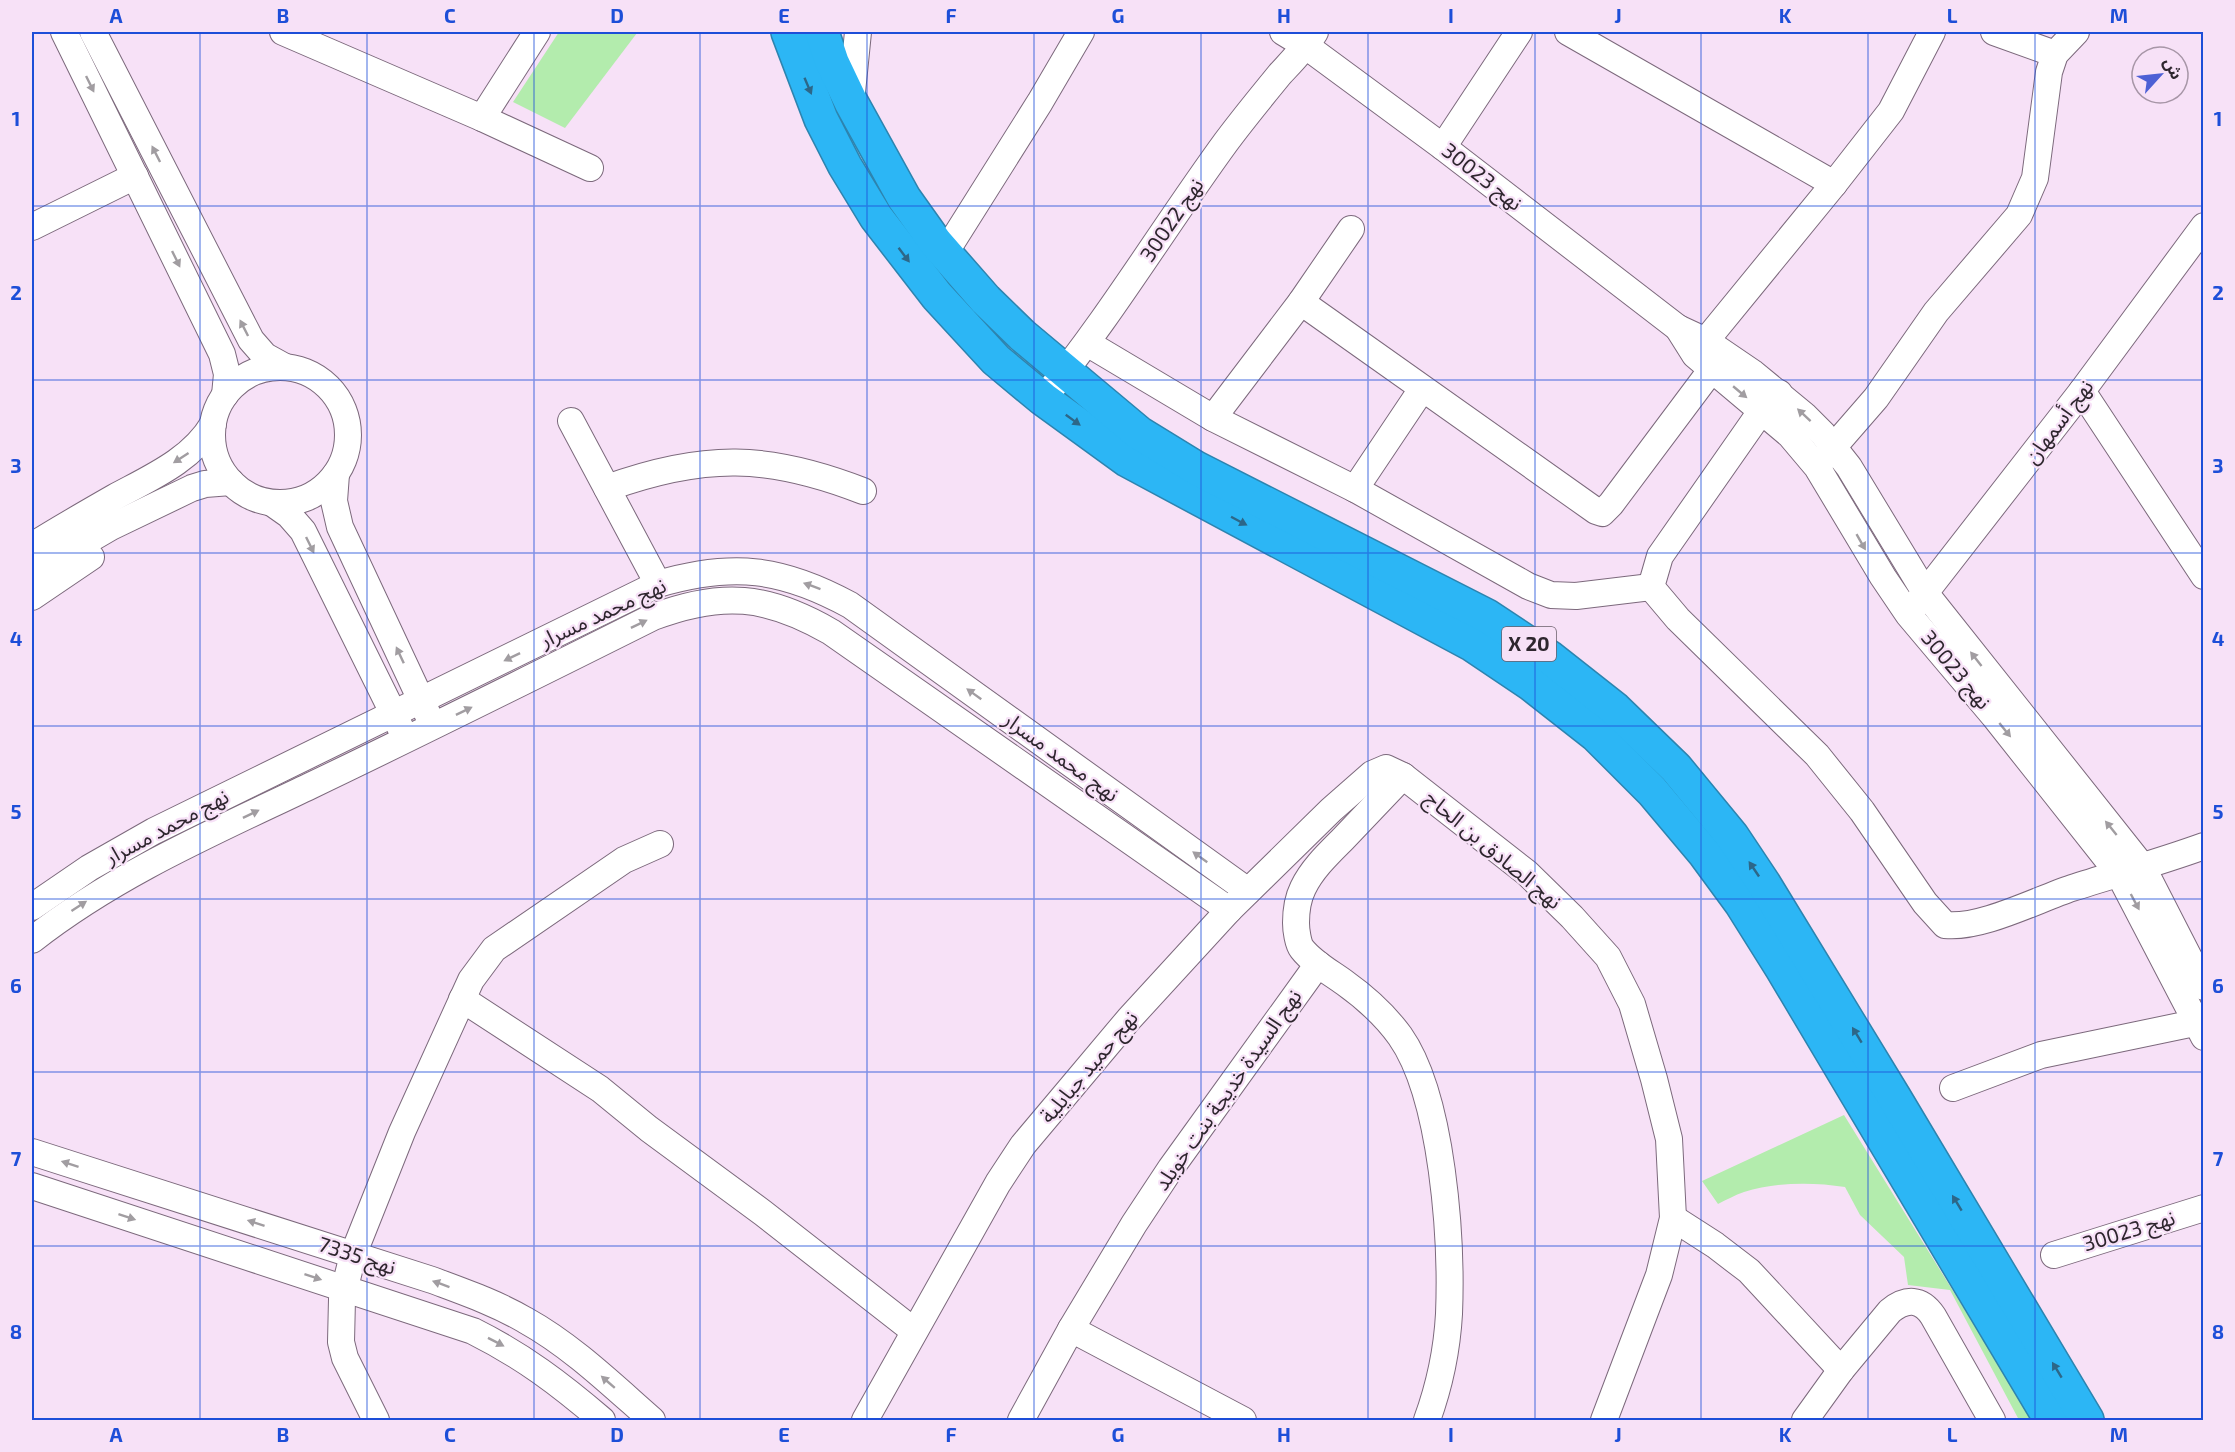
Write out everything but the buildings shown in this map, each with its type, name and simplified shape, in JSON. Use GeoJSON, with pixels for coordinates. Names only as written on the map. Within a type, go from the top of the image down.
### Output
{"type":"FeatureCollection","features":[{"type":"Feature","properties":{"kind":"highway","name":"X 20"},"geometry":{"type":"LineString","coordinates":[[788,32],[821,119],[845,166],[876,217],[909,262],[962,325],[996,360],[1044,399],[1127,460],[1473,645],[1532,684],[1596,735],[1652,790],[1705,854],[1735,895],[1783,970],[2051,1420]]}},
{"type":"Feature","properties":{"kind":"highway","name":"X 20"},"geometry":{"type":"LineString","coordinates":[[822,32],[832,62],[850,102],[904,198],[945,253],[986,300],[1022,335],[1139,433],[1196,468],[1487,616],[1550,657],[1615,709],[1676,768],[1732,836],[1764,885],[1894,1096],[2086,1420]]}},
{"type":"Feature","properties":{"kind":"street"},"geometry":{"type":"LineString","coordinates":[[64,32],[222,354],[227,374],[225,395]]}},
{"type":"Feature","properties":{"kind":"street"},"geometry":{"type":"LineString","coordinates":[[93,32],[251,340],[266,357],[285,367],[301,370],[327,386],[344,413],[348,429],[347,444],[336,474],[327,485],[308,497],[287,503],[272,503]]}},
{"type":"Feature","properties":{"kind":"street"},"geometry":{"type":"LineString","coordinates":[[283,32],[482,118],[590,168]]}},
{"type":"Feature","properties":{"kind":"street"},"geometry":{"type":"LineString","coordinates":[[482,118],[537,32]]}},
{"type":"Feature","properties":{"kind":"street"},"geometry":{"type":"LineString","coordinates":[[850,102],[858,32]]}},
{"type":"Feature","properties":{"kind":"street"},"geometry":{"type":"LineString","coordinates":[[945,253],[1040,102],[1080,32]]}},
{"type":"Feature","properties":{"kind":"street","name":"نهج 30023"},"geometry":{"type":"LineString","coordinates":[[1283,32],[1310,39],[1443,147],[1770,401],[1804,415],[1848,467],[1926,594],[2130,870],[2204,987]]}},
{"type":"Feature","properties":{"kind":"street"},"geometry":{"type":"LineString","coordinates":[[1443,147],[1519,32]]}},
{"type":"Feature","properties":{"kind":"street"},"geometry":{"type":"LineString","coordinates":[[1568,32],[1834,184]]}},
{"type":"Feature","properties":{"kind":"street"},"geometry":{"type":"LineString","coordinates":[[1301,302],[1596,511],[1602,513],[1611,504],[1709,354],[1834,184],[1891,111],[1932,32]]}},
{"type":"Feature","properties":{"kind":"street"},"geometry":{"type":"LineString","coordinates":[[1994,32],[2045,45],[2076,32]]}},
{"type":"Feature","properties":{"kind":"street","name":"نهج 30022"},"geometry":{"type":"LineString","coordinates":[[1044,399],[1127,288],[1174,214],[1228,140],[1310,39]]}},
{"type":"Feature","properties":{"kind":"street"},"geometry":{"type":"LineString","coordinates":[[1816,466],[1876,398],[1936,312],[2019,214],[2035,178],[2048,80],[2045,45]]}},
{"type":"Feature","properties":{"kind":"street"},"geometry":{"type":"LineString","coordinates":[[32,227],[135,176]]}},
{"type":"Feature","properties":{"kind":"street"},"geometry":{"type":"LineString","coordinates":[[1213,418],[1301,302],[1351,229]]}},
{"type":"Feature","properties":{"kind":"street","name":"نهج أسمهان"},"geometry":{"type":"LineString","coordinates":[[1908,614],[1926,594],[2200,242]]}},
{"type":"Feature","properties":{"kind":"street"},"geometry":{"type":"LineString","coordinates":[[1087,343],[1213,418],[1355,489],[1528,586],[1551,595],[1600,594],[1651,587]]}},
{"type":"Feature","properties":{"kind":"street"},"geometry":{"type":"LineString","coordinates":[[285,367],[258,371],[234,384],[225,395],[219,404],[213,424],[212,440],[215,455],[231,482],[250,495],[272,503],[289,515],[303,531],[406,740]]}},
{"type":"Feature","properties":{"kind":"street"},"geometry":{"type":"LineString","coordinates":[[1355,489],[1422,389]]}},
{"type":"Feature","properties":{"kind":"street"},"geometry":{"type":"LineString","coordinates":[[2082,391],[2202,570]]}},
{"type":"Feature","properties":{"kind":"street"},"geometry":{"type":"LineString","coordinates":[[1651,587],[1660,556],[1770,401]]}},
{"type":"Feature","properties":{"kind":"street","name":"نهج 30023"},"geometry":{"type":"LineString","coordinates":[[1770,401],[1790,435],[1816,466],[1882,577],[1908,614],[1994,716],[2130,870],[2201,1028]]}},
{"type":"Feature","properties":{"kind":"street"},"geometry":{"type":"LineString","coordinates":[[571,421],[658,584]]}},
{"type":"Feature","properties":{"kind":"street"},"geometry":{"type":"LineString","coordinates":[[32,573],[100,533],[148,495],[203,440],[213,424]]}},
{"type":"Feature","properties":{"kind":"street"},"geometry":{"type":"LineString","coordinates":[[607,488],[646,474],[690,464],[734,462],[778,465],[822,475],[863,491]]}},
{"type":"Feature","properties":{"kind":"street"},"geometry":{"type":"LineString","coordinates":[[336,474],[334,501],[340,527],[433,727]]}},
{"type":"Feature","properties":{"kind":"street"},"geometry":{"type":"LineString","coordinates":[[32,546],[148,495],[204,484],[231,482]]}},
{"type":"Feature","properties":{"kind":"street"},"geometry":{"type":"LineString","coordinates":[[32,525],[98,489],[112,486],[148,495]]}},
{"type":"Feature","properties":{"kind":"street"},"geometry":{"type":"LineString","coordinates":[[32,597],[121,537],[148,495]]}},
{"type":"Feature","properties":{"kind":"street","name":"نهج محمد مسرار"},"geometry":{"type":"LineString","coordinates":[[32,907],[89,868],[154,831],[658,584],[690,574],[723,570],[756,572],[789,578],[821,589],[850,605],[1248,891]]}},
{"type":"Feature","properties":{"kind":"street"},"geometry":{"type":"LineString","coordinates":[[1651,587],[1678,619],[1817,755],[1863,811],[1924,903],[1945,925],[1958,926],[2009,912],[2070,889],[2204,846]]}},
{"type":"Feature","properties":{"kind":"street","name":"نهج محمد مسرار"},"geometry":{"type":"LineString","coordinates":[[32,940],[100,893],[161,858],[433,727],[653,617],[682,606],[713,600],[744,600],[774,605],[804,616],[831,632],[1229,910]]}},
{"type":"Feature","properties":{"kind":"street"},"geometry":{"type":"LineString","coordinates":[[1392,772],[1303,888],[1298,904],[1296,924],[1300,948],[1377,1008],[1401,1038],[1412,1058],[1424,1090],[1437,1142],[1445,1193],[1449,1315],[1440,1378],[1427,1420]]}},
{"type":"Feature","properties":{"kind":"street","name":"نهج حميد جبايلية"},"geometry":{"type":"LineString","coordinates":[[865,1420],[998,1183],[1023,1145],[1129,1019],[1229,910],[1331,810],[1372,774],[1392,772]]}},
{"type":"Feature","properties":{"kind":"street","name":"نهج الصادق بن الحاج"},"geometry":{"type":"LineString","coordinates":[[1392,772],[1527,873],[1608,957],[1632,1004],[1669,1140],[1673,1218],[1659,1275],[1604,1420]]}},
{"type":"Feature","properties":{"kind":"street"},"geometry":{"type":"LineString","coordinates":[[376,1420],[345,1358],[341,1342],[341,1307],[345,1287],[353,1255],[402,1132],[462,999],[475,974],[494,949],[624,860],[660,844]]}},
{"type":"Feature","properties":{"kind":"street","name":"نهج السيدة خديجة بنت خويلد"},"geometry":{"type":"LineString","coordinates":[[1021,1420],[1071,1329],[1134,1224],[1171,1168],[1318,964]]}},
{"type":"Feature","properties":{"kind":"street"},"geometry":{"type":"LineString","coordinates":[[462,999],[600,1089],[914,1331]]}},
{"type":"Feature","properties":{"kind":"street"},"geometry":{"type":"LineString","coordinates":[[1953,1088],[2041,1055],[2201,1028]]}},
{"type":"Feature","properties":{"kind":"street","name":"نهج 7335"},"geometry":{"type":"LineString","coordinates":[[32,1152],[353,1255],[484,1300],[528,1321],[560,1342],[652,1420]]}},
{"type":"Feature","properties":{"kind":"street","name":"نهج 7335"},"geometry":{"type":"LineString","coordinates":[[32,1186],[345,1287],[473,1331],[511,1350],[561,1384],[602,1420]]}},
{"type":"Feature","properties":{"kind":"street","name":"نهج 30023"},"geometry":{"type":"LineString","coordinates":[[2054,1255],[2204,1208]]}},
{"type":"Feature","properties":{"kind":"street"},"geometry":{"type":"LineString","coordinates":[[1673,1218],[1715,1245],[1749,1271],[1841,1370]]}},
{"type":"Feature","properties":{"kind":"street"},"geometry":{"type":"LineString","coordinates":[[1805,1420],[1841,1370],[1890,1311],[1908,1301],[1918,1302],[1928,1308],[1992,1420]]}},
{"type":"Feature","properties":{"kind":"street"},"geometry":{"type":"LineString","coordinates":[[1071,1329],[1238,1419]]}},
{"type":"Feature","properties":{"kind":"green space"},"geometry":{"type":"Polygon","coordinates":[[[559,32],[637,33],[565,128],[513,102],[559,32]]]}},
{"type":"Feature","properties":{"kind":"green space"},"geometry":{"type":"Polygon","coordinates":[[[1844,1115],[2033,1420],[2019,1420],[1950,1290],[1908,1285],[1904,1257],[1860,1215],[1845,1187],[1820,1184],[1768,1186],[1744,1192],[1718,1204],[1702,1181],[1844,1115]]]}}]}
